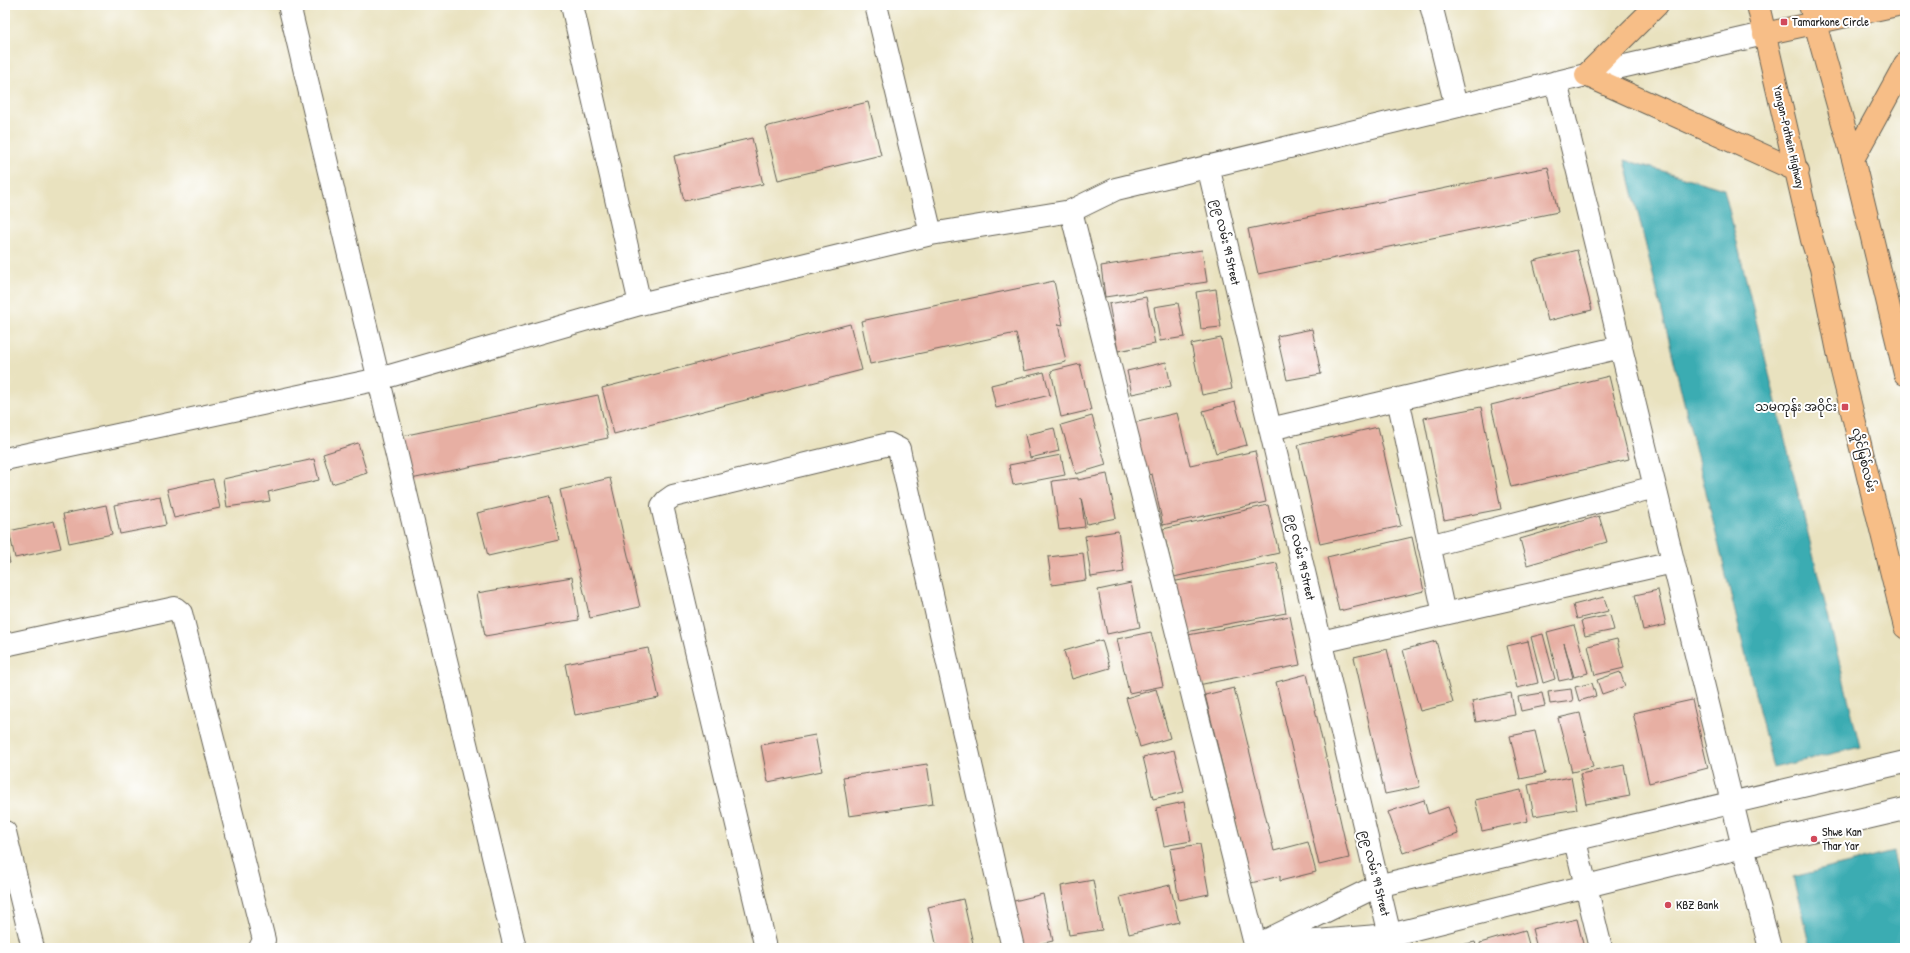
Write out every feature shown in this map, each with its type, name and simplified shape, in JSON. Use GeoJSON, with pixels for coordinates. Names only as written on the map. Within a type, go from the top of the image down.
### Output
{"type":"FeatureCollection","features":[{"type":"Feature","properties":{"kind":"main road"},"geometry":{"type":"LineString","coordinates":[[1656,5],[1586,75],[1798,171]]}},
{"type":"Feature","properties":{"kind":"main road","name":"Yangon-Pathein Highway"},"geometry":{"type":"LineString","coordinates":[[1758,5],[1798,171],[1812,240],[1821,268]]}},
{"type":"Feature","properties":{"kind":"main road"},"geometry":{"type":"LineString","coordinates":[[1764,34],[1813,14],[1897,5]]}},
{"type":"Feature","properties":{"kind":"main road"},"geometry":{"type":"LineString","coordinates":[[1813,14],[1853,159],[1905,374]]}},
{"type":"Feature","properties":{"kind":"main road"},"geometry":{"type":"LineString","coordinates":[[1853,159],[1905,64]]}},
{"type":"Feature","properties":{"kind":"main road","name":"လှိုင်မြစ်လမ်း"},"geometry":{"type":"LineString","coordinates":[[1821,268],[1842,372],[1905,628]]}},
{"type":"Feature","properties":{"kind":"street"},"geometry":{"type":"LineString","coordinates":[[289,5],[515,948]]}},
{"type":"Feature","properties":{"kind":"street"},"geometry":{"type":"LineString","coordinates":[[572,5],[640,304]]}},
{"type":"Feature","properties":{"kind":"street"},"geometry":{"type":"LineString","coordinates":[[876,5],[931,234]]}},
{"type":"Feature","properties":{"kind":"street"},"geometry":{"type":"LineString","coordinates":[[1431,5],[1456,106]]}},
{"type":"Feature","properties":{"kind":"street"},"geometry":{"type":"LineString","coordinates":[[5,459],[379,379],[640,304],[931,234],[1071,211],[1116,189],[1556,82],[1764,34]]}},
{"type":"Feature","properties":{"kind":"street"},"geometry":{"type":"LineString","coordinates":[[1556,82],[1654,487],[1743,847],[1770,948]]}},
{"type":"Feature","properties":{"kind":"street","name":"၉၉ လမ်း 99 Street"},"geometry":{"type":"LineString","coordinates":[[1208,166],[1321,642],[1377,886],[1392,942]]}},
{"type":"Feature","properties":{"kind":"street"},"geometry":{"type":"LineString","coordinates":[[1071,211],[1252,947]]}},
{"type":"Feature","properties":{"kind":"street"},"geometry":{"type":"LineString","coordinates":[[1270,429],[1621,347]]}},
{"type":"Feature","properties":{"kind":"street"},"geometry":{"type":"LineString","coordinates":[[1398,399],[1444,614]]}},
{"type":"Feature","properties":{"kind":"street"},"geometry":{"type":"LineString","coordinates":[[766,948],[662,506],[666,500],[674,496],[889,444],[898,448],[902,462],[1013,948]]}},
{"type":"Feature","properties":{"kind":"street"},"geometry":{"type":"LineString","coordinates":[[1429,546],[1654,487]]}},
{"type":"Feature","properties":{"kind":"street"},"geometry":{"type":"LineString","coordinates":[[1321,642],[1673,562]]}},
{"type":"Feature","properties":{"kind":"street"},"geometry":{"type":"LineString","coordinates":[[5,645],[175,608],[181,613],[264,940],[260,948]]}},
{"type":"Feature","properties":{"kind":"street"},"geometry":{"type":"LineString","coordinates":[[1252,947],[1377,886],[1733,804],[1905,762]]}},
{"type":"Feature","properties":{"kind":"street"},"geometry":{"type":"LineString","coordinates":[[1252,947],[1392,942],[1586,887],[1743,847],[1905,809]]}},
{"type":"Feature","properties":{"kind":"street"},"geometry":{"type":"LineString","coordinates":[[5,832],[33,948]]}},
{"type":"Feature","properties":{"kind":"street"},"geometry":{"type":"LineString","coordinates":[[1575,841],[1601,948]]}},
{"type":"Feature","properties":{"kind":"water"},"geometry":{"type":"Polygon","coordinates":[[[1625,160],[1724,189],[1860,747],[1773,768],[1625,160]]]}},
{"type":"Feature","properties":{"kind":"water"},"geometry":{"type":"Polygon","coordinates":[[[1893,852],[1905,903],[1905,948],[1810,948],[1793,877],[1893,852]]]}},
{"type":"Feature","properties":{"kind":"building"},"geometry":{"type":"Polygon","coordinates":[[[868,102],[881,155],[778,180],[765,127],[868,102]]]}},
{"type":"Feature","properties":{"kind":"building"},"geometry":{"type":"Polygon","coordinates":[[[752,138],[763,184],[684,201],[674,156],[752,138]]]}},
{"type":"Feature","properties":{"kind":"building"},"geometry":{"type":"Polygon","coordinates":[[[1548,167],[1558,212],[1258,274],[1248,229],[1548,167]]]}},
{"type":"Feature","properties":{"kind":"building"},"geometry":{"type":"Polygon","coordinates":[[[1202,250],[1207,282],[1105,297],[1101,266],[1202,250]]]}},
{"type":"Feature","properties":{"kind":"building"},"geometry":{"type":"Polygon","coordinates":[[[1577,250],[1592,310],[1548,321],[1533,261],[1577,250]]]}},
{"type":"Feature","properties":{"kind":"building"},"geometry":{"type":"Polygon","coordinates":[[[1054,281],[1063,325],[1058,324],[1066,362],[1024,371],[1016,333],[870,364],[861,321],[1054,281]]]}},
{"type":"Feature","properties":{"kind":"building"},"geometry":{"type":"Polygon","coordinates":[[[1216,289],[1221,327],[1201,329],[1196,292],[1216,289]]]}},
{"type":"Feature","properties":{"kind":"building"},"geometry":{"type":"Polygon","coordinates":[[[1146,297],[1155,344],[1118,351],[1109,304],[1146,297]]]}},
{"type":"Feature","properties":{"kind":"building"},"geometry":{"type":"Polygon","coordinates":[[[1178,303],[1185,337],[1160,341],[1154,307],[1178,303]]]}},
{"type":"Feature","properties":{"kind":"building"},"geometry":{"type":"Polygon","coordinates":[[[850,324],[862,370],[614,434],[602,388],[850,324]]]}},
{"type":"Feature","properties":{"kind":"building"},"geometry":{"type":"Polygon","coordinates":[[[1312,329],[1321,374],[1287,380],[1277,336],[1312,329]]]}},
{"type":"Feature","properties":{"kind":"building"},"geometry":{"type":"Polygon","coordinates":[[[1221,338],[1232,389],[1202,395],[1191,344],[1221,338]]]}},
{"type":"Feature","properties":{"kind":"building"},"geometry":{"type":"Polygon","coordinates":[[[1166,362],[1171,386],[1132,394],[1127,371],[1166,362]]]}},
{"type":"Feature","properties":{"kind":"building"},"geometry":{"type":"Polygon","coordinates":[[[1080,364],[1091,410],[1061,417],[1051,371],[1080,364]]]}},
{"type":"Feature","properties":{"kind":"building"},"geometry":{"type":"Polygon","coordinates":[[[1044,372],[1050,395],[996,408],[991,385],[1044,372]]]}},
{"type":"Feature","properties":{"kind":"building"},"geometry":{"type":"Polygon","coordinates":[[[1609,376],[1629,459],[1511,487],[1491,405],[1609,376]]]}},
{"type":"Feature","properties":{"kind":"building"},"geometry":{"type":"Polygon","coordinates":[[[598,395],[608,438],[411,479],[402,436],[598,395]]]}},
{"type":"Feature","properties":{"kind":"building"},"geometry":{"type":"Polygon","coordinates":[[[1235,402],[1247,445],[1216,453],[1203,411],[1235,402]]]}},
{"type":"Feature","properties":{"kind":"building"},"geometry":{"type":"Polygon","coordinates":[[[1481,407],[1501,509],[1444,520],[1424,418],[1481,407]]]}},
{"type":"Feature","properties":{"kind":"building"},"geometry":{"type":"Polygon","coordinates":[[[1177,413],[1190,465],[1255,451],[1266,502],[1163,525],[1152,474],[1145,476],[1133,423],[1177,413]]]}},
{"type":"Feature","properties":{"kind":"building"},"geometry":{"type":"Polygon","coordinates":[[[1092,416],[1106,465],[1076,474],[1061,425],[1092,416]]]}},
{"type":"Feature","properties":{"kind":"building"},"geometry":{"type":"Polygon","coordinates":[[[1378,427],[1401,526],[1320,544],[1298,445],[1378,427]]]}},
{"type":"Feature","properties":{"kind":"building"},"geometry":{"type":"Polygon","coordinates":[[[1054,428],[1059,451],[1030,458],[1025,435],[1054,428]]]}},
{"type":"Feature","properties":{"kind":"building"},"geometry":{"type":"Polygon","coordinates":[[[358,443],[367,473],[332,484],[323,454],[358,443]]]}},
{"type":"Feature","properties":{"kind":"building"},"geometry":{"type":"Polygon","coordinates":[[[1061,455],[1065,475],[1013,485],[1009,465],[1061,455]]]}},
{"type":"Feature","properties":{"kind":"building"},"geometry":{"type":"Polygon","coordinates":[[[314,459],[319,480],[268,492],[270,501],[227,507],[223,479],[314,459]]]}},
{"type":"Feature","properties":{"kind":"building"},"geometry":{"type":"Polygon","coordinates":[[[1107,474],[1116,518],[1087,524],[1081,498],[1085,527],[1059,530],[1052,481],[1078,478],[1078,480],[1107,474]]]}},
{"type":"Feature","properties":{"kind":"building"},"geometry":{"type":"Polygon","coordinates":[[[610,478],[640,607],[590,618],[560,490],[610,478]]]}},
{"type":"Feature","properties":{"kind":"building"},"geometry":{"type":"Polygon","coordinates":[[[213,479],[220,508],[174,518],[167,489],[213,479]]]}},
{"type":"Feature","properties":{"kind":"building"},"geometry":{"type":"Polygon","coordinates":[[[160,496],[166,525],[120,534],[114,505],[160,496]]]}},
{"type":"Feature","properties":{"kind":"building"},"geometry":{"type":"Polygon","coordinates":[[[549,496],[559,540],[488,556],[477,513],[549,496]]]}},
{"type":"Feature","properties":{"kind":"building"},"geometry":{"type":"Polygon","coordinates":[[[106,505],[112,534],[69,543],[63,514],[106,505]]]}},
{"type":"Feature","properties":{"kind":"building"},"geometry":{"type":"Polygon","coordinates":[[[1268,505],[1279,553],[1174,577],[1163,529],[1268,505]]]}},
{"type":"Feature","properties":{"kind":"building"},"geometry":{"type":"Polygon","coordinates":[[[1599,516],[1607,542],[1527,565],[1520,539],[1599,516]]]}},
{"type":"Feature","properties":{"kind":"building"},"geometry":{"type":"Polygon","coordinates":[[[54,521],[61,548],[15,558],[9,531],[54,521]]]}},
{"type":"Feature","properties":{"kind":"building"},"geometry":{"type":"Polygon","coordinates":[[[1118,531],[1124,572],[1091,577],[1085,536],[1118,531]]]}},
{"type":"Feature","properties":{"kind":"building"},"geometry":{"type":"Polygon","coordinates":[[[1412,537],[1424,591],[1339,611],[1327,557],[1412,537]]]}},
{"type":"Feature","properties":{"kind":"building"},"geometry":{"type":"Polygon","coordinates":[[[5,543],[10,563],[5,564],[5,543]]]}},
{"type":"Feature","properties":{"kind":"building"},"geometry":{"type":"Polygon","coordinates":[[[1083,553],[1086,580],[1052,585],[1048,557],[1083,553]]]}},
{"type":"Feature","properties":{"kind":"building"},"geometry":{"type":"Polygon","coordinates":[[[1277,563],[1286,613],[1180,633],[1171,582],[1277,563]]]}},
{"type":"Feature","properties":{"kind":"building"},"geometry":{"type":"Polygon","coordinates":[[[572,577],[579,620],[485,636],[477,593],[572,577]]]}},
{"type":"Feature","properties":{"kind":"building"},"geometry":{"type":"Polygon","coordinates":[[[1131,583],[1140,627],[1107,634],[1098,590],[1131,583]]]}},
{"type":"Feature","properties":{"kind":"building"},"geometry":{"type":"Polygon","coordinates":[[[1658,590],[1666,625],[1643,630],[1635,595],[1658,590]]]}},
{"type":"Feature","properties":{"kind":"building"},"geometry":{"type":"Polygon","coordinates":[[[1604,597],[1608,611],[1577,619],[1573,605],[1604,597]]]}},
{"type":"Feature","properties":{"kind":"building"},"geometry":{"type":"Polygon","coordinates":[[[1610,615],[1614,630],[1585,636],[1581,621],[1610,615]]]}},
{"type":"Feature","properties":{"kind":"building"},"geometry":{"type":"Polygon","coordinates":[[[1290,616],[1300,665],[1198,685],[1188,635],[1290,616]]]}},
{"type":"Feature","properties":{"kind":"building"},"geometry":{"type":"Polygon","coordinates":[[[1574,625],[1588,673],[1574,677],[1564,643],[1573,678],[1559,681],[1547,632],[1574,625]]]}},
{"type":"Feature","properties":{"kind":"building"},"geometry":{"type":"Polygon","coordinates":[[[1151,632],[1163,686],[1129,693],[1117,639],[1151,632]]]}},
{"type":"Feature","properties":{"kind":"building"},"geometry":{"type":"Polygon","coordinates":[[[1543,634],[1555,679],[1543,683],[1531,637],[1543,634]]]}},
{"type":"Feature","properties":{"kind":"building"},"geometry":{"type":"Polygon","coordinates":[[[1617,639],[1624,668],[1595,675],[1588,646],[1617,639]]]}},
{"type":"Feature","properties":{"kind":"building"},"geometry":{"type":"Polygon","coordinates":[[[1102,640],[1110,668],[1072,679],[1064,651],[1102,640]]]}},
{"type":"Feature","properties":{"kind":"building"},"geometry":{"type":"Polygon","coordinates":[[[1436,641],[1453,703],[1420,711],[1403,650],[1436,641]]]}},
{"type":"Feature","properties":{"kind":"building"},"geometry":{"type":"Polygon","coordinates":[[[1528,641],[1538,683],[1517,688],[1507,646],[1528,641]]]}},
{"type":"Feature","properties":{"kind":"building"},"geometry":{"type":"Polygon","coordinates":[[[648,648],[659,698],[575,715],[565,664],[648,648]]]}},
{"type":"Feature","properties":{"kind":"building"},"geometry":{"type":"Polygon","coordinates":[[[1387,649],[1420,787],[1385,794],[1354,657],[1387,649]]]}},
{"type":"Feature","properties":{"kind":"building"},"geometry":{"type":"Polygon","coordinates":[[[1620,672],[1625,686],[1602,694],[1597,680],[1620,672]]]}},
{"type":"Feature","properties":{"kind":"building"},"geometry":{"type":"Polygon","coordinates":[[[1307,674],[1349,858],[1319,865],[1276,682],[1307,674]]]}},
{"type":"Feature","properties":{"kind":"building"},"geometry":{"type":"Polygon","coordinates":[[[1592,683],[1596,696],[1579,701],[1575,687],[1592,683]]]}},
{"type":"Feature","properties":{"kind":"building"},"geometry":{"type":"Polygon","coordinates":[[[1234,688],[1274,851],[1308,842],[1316,872],[1280,881],[1280,876],[1251,883],[1205,695],[1234,688]]]}},
{"type":"Feature","properties":{"kind":"building"},"geometry":{"type":"Polygon","coordinates":[[[1156,689],[1170,738],[1140,747],[1126,698],[1156,689]]]}},
{"type":"Feature","properties":{"kind":"building"},"geometry":{"type":"Polygon","coordinates":[[[1571,689],[1573,701],[1550,704],[1548,692],[1571,689]]]}},
{"type":"Feature","properties":{"kind":"building"},"geometry":{"type":"Polygon","coordinates":[[[1511,693],[1515,715],[1476,722],[1472,701],[1511,693]]]}},
{"type":"Feature","properties":{"kind":"building"},"geometry":{"type":"Polygon","coordinates":[[[1542,693],[1545,706],[1521,711],[1518,697],[1542,693]]]}},
{"type":"Feature","properties":{"kind":"building"},"geometry":{"type":"Polygon","coordinates":[[[1692,700],[1708,768],[1649,783],[1633,713],[1692,700]]]}},
{"type":"Feature","properties":{"kind":"building"},"geometry":{"type":"Polygon","coordinates":[[[1580,713],[1593,767],[1572,772],[1558,718],[1580,713]]]}},
{"type":"Feature","properties":{"kind":"building"},"geometry":{"type":"Polygon","coordinates":[[[1535,731],[1545,774],[1520,779],[1510,736],[1535,731]]]}},
{"type":"Feature","properties":{"kind":"building"},"geometry":{"type":"Polygon","coordinates":[[[815,735],[822,771],[768,782],[761,745],[815,735]]]}},
{"type":"Feature","properties":{"kind":"building"},"geometry":{"type":"Polygon","coordinates":[[[1174,750],[1184,792],[1153,799],[1143,757],[1174,750]]]}},
{"type":"Feature","properties":{"kind":"building"},"geometry":{"type":"Polygon","coordinates":[[[927,764],[933,804],[849,816],[843,777],[927,764]]]}},
{"type":"Feature","properties":{"kind":"building"},"geometry":{"type":"Polygon","coordinates":[[[1624,765],[1630,796],[1586,804],[1580,774],[1624,765]]]}},
{"type":"Feature","properties":{"kind":"building"},"geometry":{"type":"Polygon","coordinates":[[[1571,777],[1577,809],[1534,816],[1528,785],[1571,777]]]}},
{"type":"Feature","properties":{"kind":"building"},"geometry":{"type":"Polygon","coordinates":[[[1521,790],[1528,821],[1482,831],[1475,800],[1521,790]]]}},
{"type":"Feature","properties":{"kind":"building"},"geometry":{"type":"Polygon","coordinates":[[[1424,800],[1428,814],[1448,807],[1458,834],[1403,853],[1388,812],[1424,800]]]}},
{"type":"Feature","properties":{"kind":"building"},"geometry":{"type":"Polygon","coordinates":[[[1184,802],[1191,841],[1164,846],[1156,808],[1184,802]]]}},
{"type":"Feature","properties":{"kind":"building"},"geometry":{"type":"Polygon","coordinates":[[[1200,844],[1209,894],[1179,900],[1170,849],[1200,844]]]}},
{"type":"Feature","properties":{"kind":"building"},"geometry":{"type":"Polygon","coordinates":[[[1093,880],[1102,930],[1069,935],[1061,886],[1093,880]]]}},
{"type":"Feature","properties":{"kind":"building"},"geometry":{"type":"Polygon","coordinates":[[[1170,885],[1179,922],[1129,934],[1120,897],[1170,885]]]}},
{"type":"Feature","properties":{"kind":"building"},"geometry":{"type":"Polygon","coordinates":[[[1043,894],[1053,941],[1021,948],[1010,902],[1043,894]]]}},
{"type":"Feature","properties":{"kind":"building"},"geometry":{"type":"Polygon","coordinates":[[[963,899],[974,948],[937,948],[928,907],[963,899]]]}},
{"type":"Feature","properties":{"kind":"building"},"geometry":{"type":"Polygon","coordinates":[[[1577,919],[1584,948],[1537,948],[1532,929],[1577,919]]]}},
{"type":"Feature","properties":{"kind":"building"},"geometry":{"type":"Polygon","coordinates":[[[1525,930],[1530,948],[1481,948],[1480,943],[1525,930]]]}},
{"type":"Feature","properties":{"kind":"building"},"geometry":{"type":"Polygon","coordinates":[[[1475,942],[1477,948],[1452,948],[1452,947],[1475,942]]]}},
{"type":"Feature","properties":{"kind":"place","name":"Tamarkone Circle"},"geometry":{"type":"Point","coordinates":[1784,22]}},
{"type":"Feature","properties":{"kind":"place","name":"သမကုန်း အဝိုင်း"},"geometry":{"type":"Point","coordinates":[1845,407]}},
{"type":"Feature","properties":{"kind":"place","name":"Shwe Kan Thar Yar"},"geometry":{"type":"Point","coordinates":[1814,839]}},
{"type":"Feature","properties":{"kind":"place","name":"KBZ Bank"},"geometry":{"type":"Point","coordinates":[1668,905]}}]}
